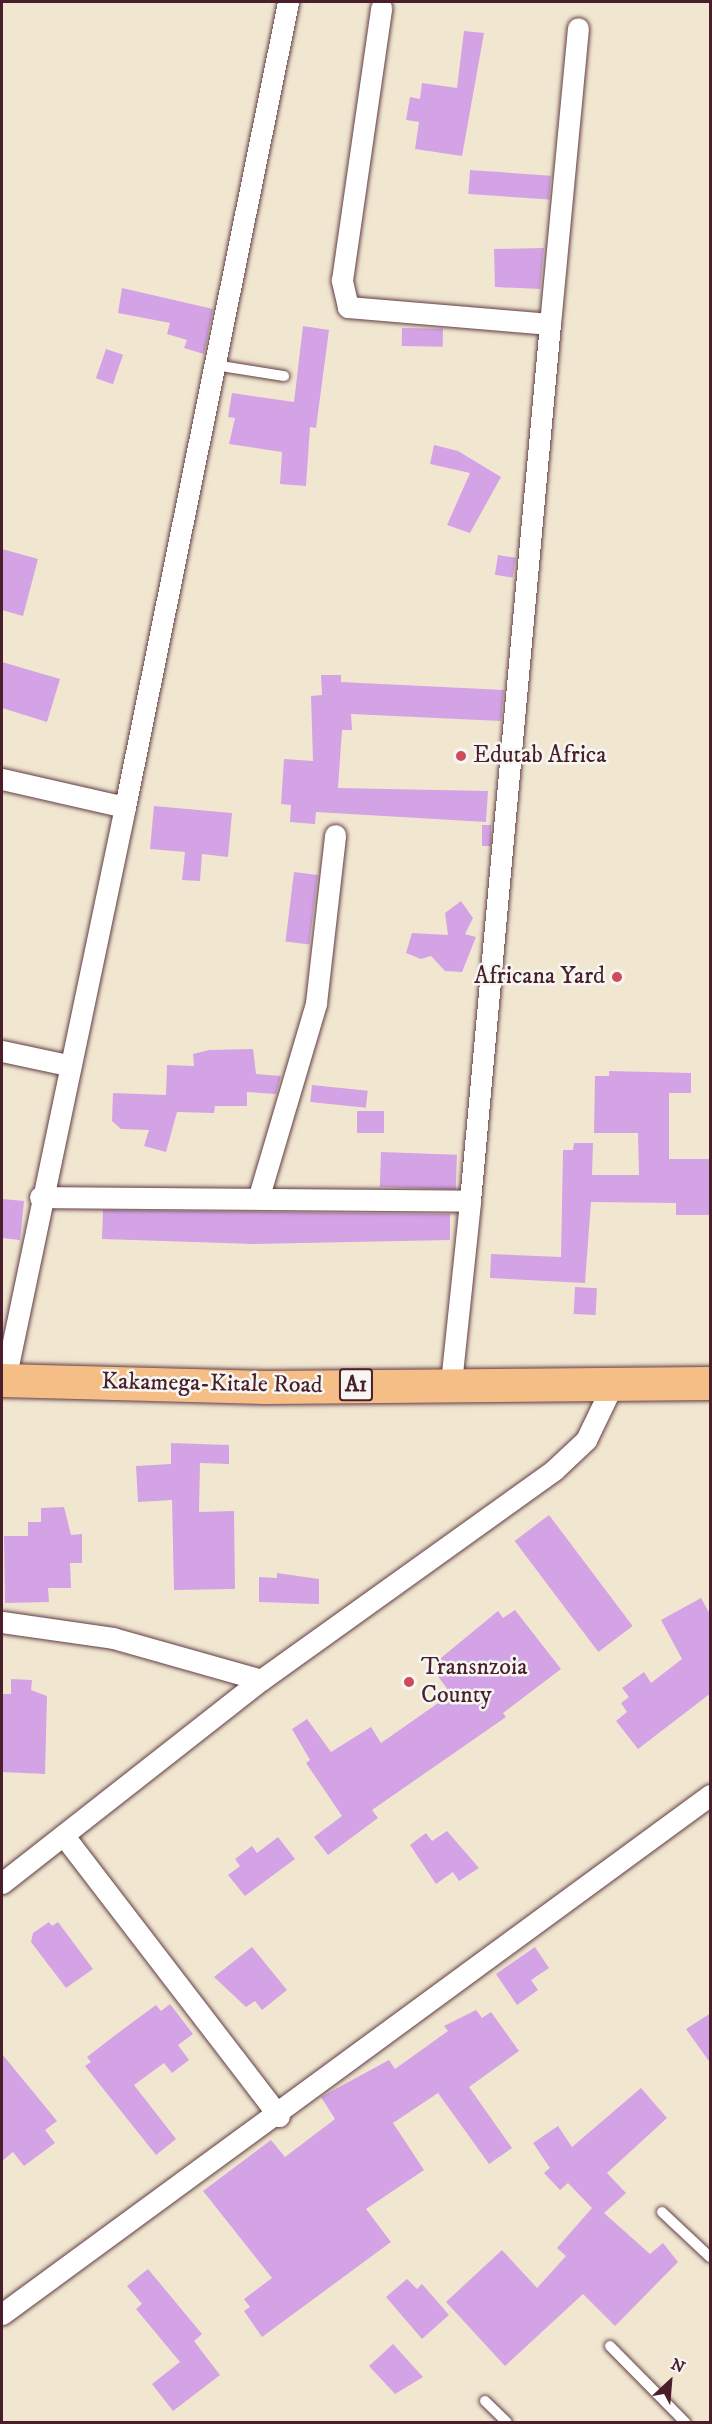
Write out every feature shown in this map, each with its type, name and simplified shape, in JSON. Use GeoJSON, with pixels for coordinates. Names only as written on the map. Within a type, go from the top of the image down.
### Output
{"type":"FeatureCollection","features":[{"type":"Feature","properties":{"kind":"highway","name":"Kakamega-Kitale Road"},"geometry":{"type":"LineString","coordinates":[[3,1380],[265,1387],[451,1383],[711,1383]]}},
{"type":"Feature","properties":{"kind":"street"},"geometry":{"type":"LineString","coordinates":[[3,1380],[68,1065],[125,807],[288,2]]}},
{"type":"Feature","properties":{"kind":"street"},"geometry":{"type":"LineString","coordinates":[[381,8],[342,280],[348,306],[550,324]]}},
{"type":"Feature","properties":{"kind":"street"},"geometry":{"type":"LineString","coordinates":[[451,1383],[470,1201],[578,28]]}},
{"type":"Feature","properties":{"kind":"street"},"geometry":{"type":"LineString","coordinates":[[2,779],[125,807]]}},
{"type":"Feature","properties":{"kind":"street"},"geometry":{"type":"LineString","coordinates":[[259,1196],[316,1003],[335,835]]}},
{"type":"Feature","properties":{"kind":"street"},"geometry":{"type":"LineString","coordinates":[[2,1052],[68,1065]]}},
{"type":"Feature","properties":{"kind":"street"},"geometry":{"type":"LineString","coordinates":[[40,1197],[259,1196],[470,1201]]}},
{"type":"Feature","properties":{"kind":"street"},"geometry":{"type":"LineString","coordinates":[[2,1883],[261,1680],[554,1470],[586,1440],[613,1384]]}},
{"type":"Feature","properties":{"kind":"street"},"geometry":{"type":"LineString","coordinates":[[2,1622],[113,1638],[261,1680]]}},
{"type":"Feature","properties":{"kind":"street"},"geometry":{"type":"LineString","coordinates":[[2,2314],[279,2116],[711,1795]]}},
{"type":"Feature","properties":{"kind":"street"},"geometry":{"type":"LineString","coordinates":[[64,1836],[279,2116]]}},
{"type":"Feature","properties":{"kind":"lane"},"geometry":{"type":"LineString","coordinates":[[215,366],[284,376]]}},
{"type":"Feature","properties":{"kind":"lane"},"geometry":{"type":"LineString","coordinates":[[662,2212],[711,2257]]}},
{"type":"Feature","properties":{"kind":"lane"},"geometry":{"type":"LineString","coordinates":[[610,2346],[685,2422]]}},
{"type":"Feature","properties":{"kind":"lane"},"geometry":{"type":"LineString","coordinates":[[485,2401],[507,2422]]}},
{"type":"Feature","properties":{"kind":"building"},"geometry":{"type":"Polygon","coordinates":[[[464,31],[484,33],[462,156],[415,149],[419,122],[406,120],[410,97],[420,99],[422,83],[457,88],[464,31]]]}},
{"type":"Feature","properties":{"kind":"building"},"geometry":{"type":"Polygon","coordinates":[[[470,170],[551,176],[549,200],[468,194],[470,170]]]}},
{"type":"Feature","properties":{"kind":"building"},"geometry":{"type":"Polygon","coordinates":[[[544,248],[540,289],[495,287],[494,249],[544,248]]]}},
{"type":"Feature","properties":{"kind":"building"},"geometry":{"type":"Polygon","coordinates":[[[122,288],[213,309],[204,354],[184,348],[187,340],[167,334],[170,323],[118,313],[122,288]]]}},
{"type":"Feature","properties":{"kind":"building"},"geometry":{"type":"Polygon","coordinates":[[[303,326],[329,330],[316,428],[310,427],[306,486],[280,484],[282,452],[229,444],[235,418],[228,417],[232,393],[294,402],[303,326]]]}},
{"type":"Feature","properties":{"kind":"building"},"geometry":{"type":"Polygon","coordinates":[[[402,328],[443,329],[443,347],[402,346],[402,328]]]}},
{"type":"Feature","properties":{"kind":"building"},"geometry":{"type":"Polygon","coordinates":[[[106,349],[123,355],[113,384],[96,378],[106,349]]]}},
{"type":"Feature","properties":{"kind":"building"},"geometry":{"type":"Polygon","coordinates":[[[434,445],[458,451],[501,477],[470,533],[447,525],[470,473],[430,464],[434,445]]]}},
{"type":"Feature","properties":{"kind":"building"},"geometry":{"type":"Polygon","coordinates":[[[2,549],[38,559],[23,616],[2,610],[2,549]]]}},
{"type":"Feature","properties":{"kind":"building"},"geometry":{"type":"Polygon","coordinates":[[[498,555],[516,558],[513,578],[495,575],[498,555]]]}},
{"type":"Feature","properties":{"kind":"building"},"geometry":{"type":"Polygon","coordinates":[[[2,662],[60,679],[47,722],[2,708],[2,662]]]}},
{"type":"Feature","properties":{"kind":"building"},"geometry":{"type":"Polygon","coordinates":[[[321,675],[341,675],[341,682],[504,690],[501,721],[351,714],[352,730],[342,730],[338,788],[488,791],[486,822],[316,812],[315,824],[290,822],[291,805],[281,804],[284,759],[313,761],[311,696],[322,695],[321,675]]]}},
{"type":"Feature","properties":{"kind":"building"},"geometry":{"type":"Polygon","coordinates":[[[154,806],[232,813],[228,857],[202,854],[200,881],[182,880],[185,852],[150,849],[154,806]]]}},
{"type":"Feature","properties":{"kind":"building"},"geometry":{"type":"Polygon","coordinates":[[[482,825],[491,825],[491,846],[482,846],[482,825]]]}},
{"type":"Feature","properties":{"kind":"building"},"geometry":{"type":"Polygon","coordinates":[[[294,872],[318,875],[309,944],[285,941],[294,872]]]}},
{"type":"Feature","properties":{"kind":"building"},"geometry":{"type":"Polygon","coordinates":[[[461,901],[473,918],[465,934],[476,937],[462,972],[445,971],[431,956],[421,959],[406,953],[412,933],[448,935],[445,913],[461,901]]]}},
{"type":"Feature","properties":{"kind":"building"},"geometry":{"type":"Polygon","coordinates":[[[253,1049],[256,1074],[281,1076],[276,1094],[247,1092],[247,1106],[215,1106],[214,1113],[177,1112],[166,1152],[144,1146],[149,1130],[121,1129],[112,1121],[113,1093],[166,1095],[167,1065],[194,1066],[193,1054],[209,1050],[253,1049]]]}},
{"type":"Feature","properties":{"kind":"building"},"geometry":{"type":"Polygon","coordinates":[[[609,1071],[691,1073],[691,1093],[669,1093],[669,1159],[711,1159],[711,1215],[676,1215],[676,1203],[591,1202],[585,1283],[490,1278],[491,1254],[561,1257],[563,1150],[573,1150],[574,1143],[593,1143],[592,1175],[639,1175],[638,1133],[594,1133],[595,1076],[609,1076],[609,1071]]]}},
{"type":"Feature","properties":{"kind":"building"},"geometry":{"type":"Polygon","coordinates":[[[312,1085],[368,1091],[366,1108],[310,1102],[312,1085]]]}},
{"type":"Feature","properties":{"kind":"building"},"geometry":{"type":"Polygon","coordinates":[[[357,1111],[384,1111],[384,1133],[357,1133],[357,1111]]]}},
{"type":"Feature","properties":{"kind":"building"},"geometry":{"type":"Polygon","coordinates":[[[381,1152],[457,1155],[456,1190],[380,1187],[381,1152]]]}},
{"type":"Feature","properties":{"kind":"building"},"geometry":{"type":"Polygon","coordinates":[[[2,1199],[24,1201],[20,1240],[2,1238],[2,1199]]]}},
{"type":"Feature","properties":{"kind":"building"},"geometry":{"type":"Polygon","coordinates":[[[103,1210],[450,1214],[450,1240],[254,1244],[102,1239],[103,1210]]]}},
{"type":"Feature","properties":{"kind":"building"},"geometry":{"type":"Polygon","coordinates":[[[575,1287],[597,1288],[596,1315],[574,1314],[575,1287]]]}},
{"type":"Feature","properties":{"kind":"building"},"geometry":{"type":"Polygon","coordinates":[[[171,1443],[229,1445],[229,1464],[200,1463],[199,1512],[234,1511],[235,1589],[174,1590],[172,1500],[138,1502],[136,1466],[171,1464],[171,1443]]]}},
{"type":"Feature","properties":{"kind":"building"},"geometry":{"type":"Polygon","coordinates":[[[64,1507],[71,1535],[82,1534],[82,1563],[70,1563],[71,1588],[48,1588],[49,1602],[5,1603],[4,1536],[28,1536],[28,1522],[41,1522],[41,1508],[64,1507]]]}},
{"type":"Feature","properties":{"kind":"building"},"geometry":{"type":"Polygon","coordinates":[[[549,1515],[633,1626],[598,1652],[515,1541],[549,1515]]]}},
{"type":"Feature","properties":{"kind":"building"},"geometry":{"type":"Polygon","coordinates":[[[277,1573],[319,1579],[319,1604],[259,1602],[259,1577],[277,1578],[277,1573]]]}},
{"type":"Feature","properties":{"kind":"building"},"geometry":{"type":"Polygon","coordinates":[[[701,1598],[711,1616],[711,1693],[638,1749],[616,1721],[627,1712],[621,1703],[629,1697],[622,1688],[644,1672],[651,1683],[682,1659],[661,1620],[701,1598]]]}},
{"type":"Feature","properties":{"kind":"building"},"geometry":{"type":"Polygon","coordinates":[[[515,1610],[561,1669],[503,1713],[506,1717],[372,1810],[378,1818],[328,1855],[314,1837],[342,1816],[306,1763],[310,1760],[292,1729],[307,1719],[331,1752],[371,1727],[381,1743],[451,1694],[437,1675],[443,1671],[436,1662],[498,1611],[503,1618],[515,1610]]]}},
{"type":"Feature","properties":{"kind":"building"},"geometry":{"type":"Polygon","coordinates":[[[11,1679],[32,1680],[31,1690],[47,1696],[45,1774],[2,1772],[2,1694],[11,1694],[11,1679]]]}},
{"type":"Feature","properties":{"kind":"building"},"geometry":{"type":"Polygon","coordinates":[[[447,1831],[479,1868],[459,1881],[453,1872],[436,1884],[410,1845],[426,1833],[432,1841],[447,1831]]]}},
{"type":"Feature","properties":{"kind":"building"},"geometry":{"type":"Polygon","coordinates":[[[278,1837],[295,1859],[245,1896],[228,1875],[240,1866],[235,1859],[252,1846],[257,1853],[278,1837]]]}},
{"type":"Feature","properties":{"kind":"building"},"geometry":{"type":"Polygon","coordinates":[[[49,1922],[52,1926],[58,1922],[93,1969],[66,1988],[31,1942],[33,1933],[49,1922]]]}},
{"type":"Feature","properties":{"kind":"building"},"geometry":{"type":"Polygon","coordinates":[[[252,1947],[287,1990],[262,2010],[255,2001],[246,2007],[214,1977],[252,1947]]]}},
{"type":"Feature","properties":{"kind":"building"},"geometry":{"type":"Polygon","coordinates":[[[535,1947],[549,1968],[531,1980],[538,1990],[517,2005],[496,1974],[535,1947]]]}},
{"type":"Feature","properties":{"kind":"building"},"geometry":{"type":"Polygon","coordinates":[[[170,2004],[193,2034],[178,2045],[189,2060],[172,2073],[164,2063],[134,2085],[176,2139],[156,2155],[85,2066],[91,2062],[87,2057],[156,2005],[161,2011],[170,2004]]]}},
{"type":"Feature","properties":{"kind":"building"},"geometry":{"type":"Polygon","coordinates":[[[476,2010],[482,2018],[491,2012],[519,2051],[469,2087],[512,2148],[489,2164],[438,2093],[393,2123],[424,2170],[366,2209],[391,2242],[262,2337],[244,2311],[250,2307],[244,2299],[272,2278],[203,2191],[271,2140],[285,2157],[335,2119],[321,2097],[389,2060],[395,2069],[448,2031],[444,2026],[476,2010]]]}},
{"type":"Feature","properties":{"kind":"building"},"geometry":{"type":"Polygon","coordinates":[[[711,2013],[711,2064],[686,2029],[711,2013]]]}},
{"type":"Feature","properties":{"kind":"building"},"geometry":{"type":"Polygon","coordinates":[[[2,2054],[57,2121],[45,2130],[55,2143],[24,2166],[13,2152],[2,2161],[2,2054]]]}},
{"type":"Feature","properties":{"kind":"building"},"geometry":{"type":"Polygon","coordinates":[[[641,2088],[667,2118],[607,2173],[626,2193],[604,2213],[650,2254],[663,2243],[678,2262],[615,2326],[583,2294],[505,2366],[446,2302],[502,2250],[537,2288],[566,2256],[557,2248],[592,2208],[568,2183],[560,2190],[544,2173],[550,2168],[533,2143],[558,2126],[572,2147],[641,2088]]]}},
{"type":"Feature","properties":{"kind":"building"},"geometry":{"type":"Polygon","coordinates":[[[148,2269],[202,2334],[194,2341],[220,2375],[173,2411],[152,2384],[180,2362],[136,2309],[142,2304],[127,2286],[148,2269]]]}},
{"type":"Feature","properties":{"kind":"building"},"geometry":{"type":"Polygon","coordinates":[[[407,2279],[417,2289],[422,2284],[449,2315],[422,2339],[386,2297],[407,2279]]]}},
{"type":"Feature","properties":{"kind":"building"},"geometry":{"type":"Polygon","coordinates":[[[393,2344],[423,2377],[395,2394],[369,2366],[393,2344]]]}},
{"type":"Feature","properties":{"kind":"place","name":"Edutab Africa"},"geometry":{"type":"Point","coordinates":[461,756]}},
{"type":"Feature","properties":{"kind":"place","name":"Africana Yard"},"geometry":{"type":"Point","coordinates":[617,977]}},
{"type":"Feature","properties":{"kind":"place","name":"Transnzoia County"},"geometry":{"type":"Point","coordinates":[409,1682]}}]}
